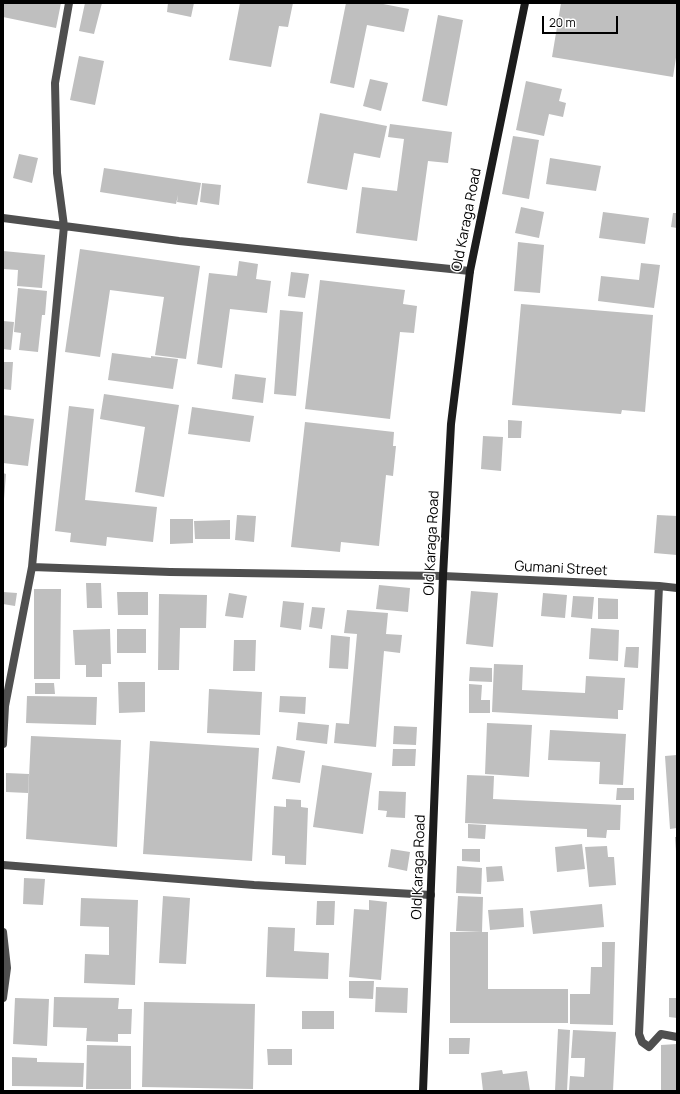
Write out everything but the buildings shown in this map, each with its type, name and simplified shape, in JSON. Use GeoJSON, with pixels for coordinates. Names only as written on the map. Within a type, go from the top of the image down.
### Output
{"type":"FeatureCollection","features":[{"type":"Feature","properties":{"kind":"street"},"geometry":{"type":"LineString","coordinates":[[3,744],[4,706],[32,567],[64,226],[57,173],[55,83],[69,3]]}},
{"type":"Feature","properties":{"kind":"street","name":"Old Karaga Road"},"geometry":{"type":"LineString","coordinates":[[423,1091],[443,576],[451,424],[470,272],[524,3]]}},
{"type":"Feature","properties":{"kind":"street"},"geometry":{"type":"LineString","coordinates":[[3,218],[179,241],[470,272]]}},
{"type":"Feature","properties":{"kind":"street","name":"Gumani Street"},"geometry":{"type":"LineString","coordinates":[[32,567],[170,572],[443,576],[677,588]]}},
{"type":"Feature","properties":{"kind":"street"},"geometry":{"type":"LineString","coordinates":[[659,586],[639,1034],[642,1042],[649,1047],[661,1034],[677,1037]]}},
{"type":"Feature","properties":{"kind":"street"},"geometry":{"type":"LineString","coordinates":[[3,865],[254,885],[431,895]]}},
{"type":"Feature","properties":{"kind":"street"},"geometry":{"type":"LineString","coordinates":[[3,932],[7,968],[3,998]]}}]}
